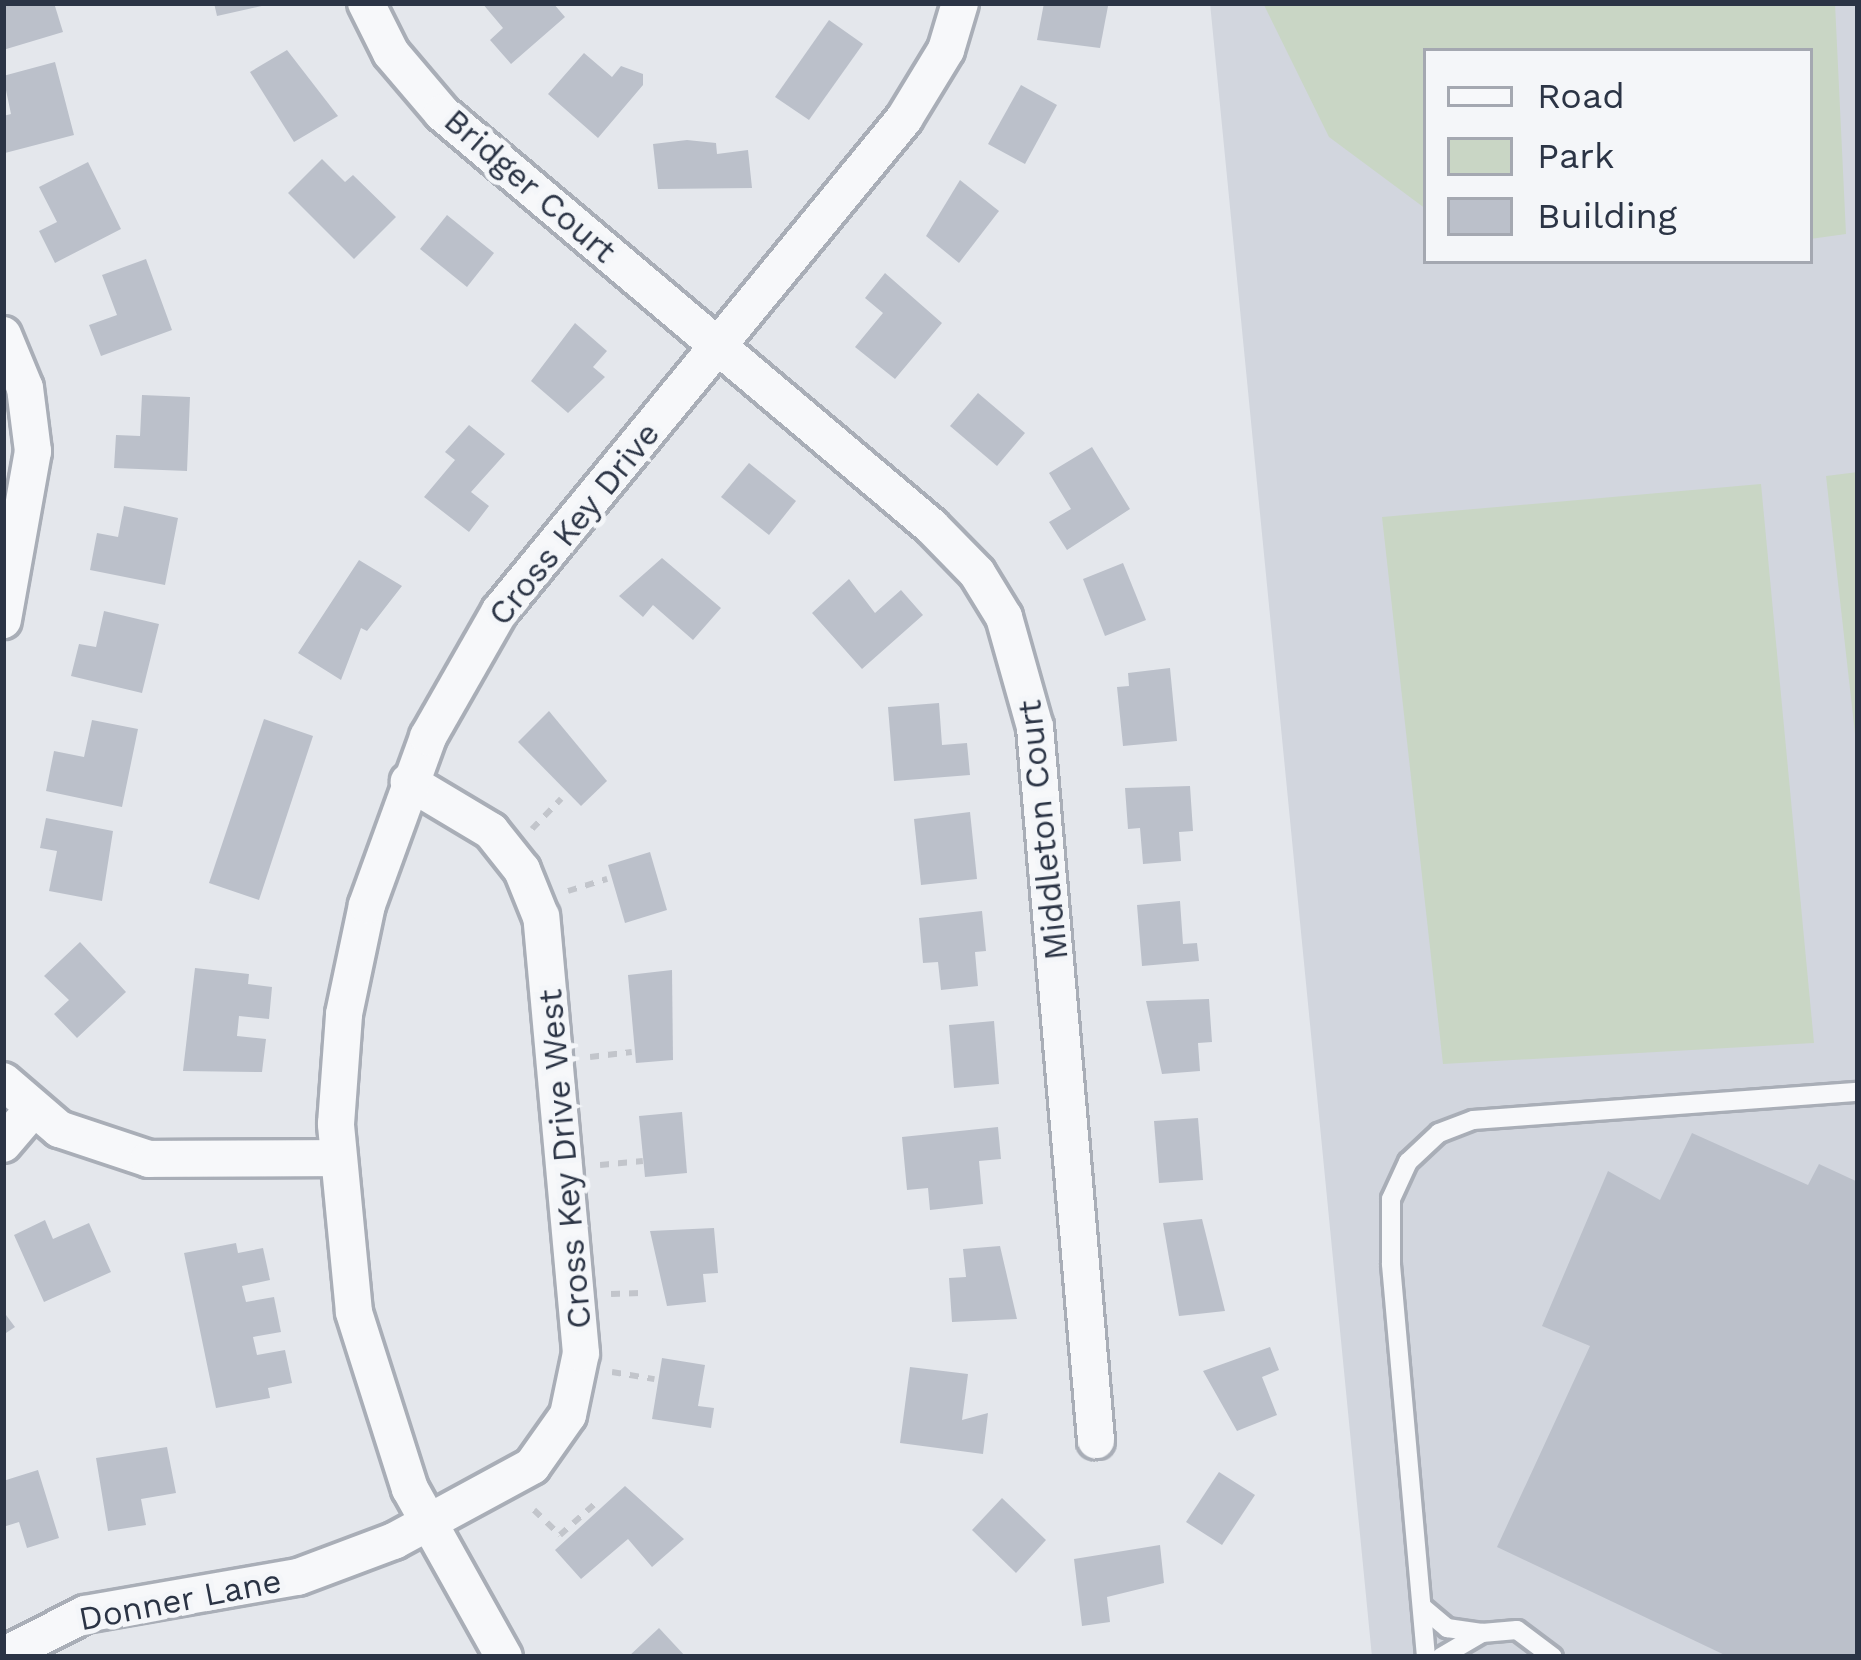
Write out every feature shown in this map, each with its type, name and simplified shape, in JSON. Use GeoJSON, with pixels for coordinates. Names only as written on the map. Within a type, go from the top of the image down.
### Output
{"type":"FeatureCollection","features":[{"type":"Feature","properties":{"kind":"street","name":"Bridger Court"},"geometry":{"type":"LineString","coordinates":[[366,3],[391,52],[442,113],[719,348]]}},
{"type":"Feature","properties":{"kind":"street","name":"Cross Key Drive"},"geometry":{"type":"LineString","coordinates":[[503,1657],[427,1523],[361,1342],[337,1158],[350,983],[409,782],[442,708],[518,584],[719,348],[914,106],[960,3]]}},
{"type":"Feature","properties":{"kind":"street"},"geometry":{"type":"LineString","coordinates":[[3,335],[25,388],[33,452],[3,620]]}},
{"type":"Feature","properties":{"kind":"street","name":"Middleton Court"},"geometry":{"type":"LineString","coordinates":[[719,348],[955,549],[987,588],[1022,662],[1036,727],[1096,1440]]}},
{"type":"Feature","properties":{"kind":"street","name":"Cross Key Drive West"},"geometry":{"type":"LineString","coordinates":[[409,782],[491,831],[522,870],[541,917],[581,1353],[568,1415],[542,1456],[492,1492],[427,1523]]}},
{"type":"Feature","properties":{"kind":"street"},"geometry":{"type":"LineString","coordinates":[[3,1081],[32,1110],[103,1148],[149,1160],[337,1158]]}},
{"type":"Feature","properties":{"kind":"street"},"geometry":{"type":"LineString","coordinates":[[3,1144],[32,1110]]}},
{"type":"Feature","properties":{"kind":"street","name":"Donner Lane"},"geometry":{"type":"LineString","coordinates":[[3,1656],[85,1614],[298,1577],[427,1523]]}},
{"type":"Feature","properties":{"kind":"lane"},"geometry":{"type":"LineString","coordinates":[[1426,1657],[1391,1264],[1390,1199],[1408,1162],[1438,1133],[1473,1120],[1858,1092]]}},
{"type":"Feature","properties":{"kind":"lane"},"geometry":{"type":"LineString","coordinates":[[1422,1607],[1447,1628],[1482,1633],[1517,1630],[1553,1657]]}},
{"type":"Feature","properties":{"kind":"lane"},"geometry":{"type":"LineString","coordinates":[[1441,1657],[1482,1633]]}},
{"type":"Feature","properties":{"kind":"path"},"geometry":{"type":"LineString","coordinates":[[532,829],[561,800]]}},
{"type":"Feature","properties":{"kind":"path"},"geometry":{"type":"LineString","coordinates":[[564,892],[608,879]]}},
{"type":"Feature","properties":{"kind":"path"},"geometry":{"type":"LineString","coordinates":[[590,1057],[632,1052]]}},
{"type":"Feature","properties":{"kind":"path"},"geometry":{"type":"LineString","coordinates":[[600,1165],[644,1161]]}},
{"type":"Feature","properties":{"kind":"path"},"geometry":{"type":"LineString","coordinates":[[611,1294],[640,1293]]}},
{"type":"Feature","properties":{"kind":"path"},"geometry":{"type":"LineString","coordinates":[[612,1372],[654,1379]]}},
{"type":"Feature","properties":{"kind":"path"},"geometry":{"type":"LineString","coordinates":[[534,1510],[560,1535],[598,1501]]}},
{"type":"Feature","properties":{"kind":"shaded area"},"geometry":{"type":"Polygon","coordinates":[[[1210,3],[1858,3],[1858,1657],[1372,1657],[1210,3]]]}},
{"type":"Feature","properties":{"kind":"green space"},"geometry":{"type":"Polygon","coordinates":[[[1263,3],[1835,3],[1846,234],[1813,239],[1813,48],[1423,48],[1423,207],[1329,137],[1263,3]]]}},
{"type":"Feature","properties":{"kind":"green space"},"geometry":{"type":"Polygon","coordinates":[[[1858,472],[1858,760],[1826,476],[1858,472]]]}},
{"type":"Feature","properties":{"kind":"green space"},"geometry":{"type":"Polygon","coordinates":[[[1761,484],[1814,1043],[1443,1064],[1382,517],[1761,484]]]}},
{"type":"Feature","properties":{"kind":"building"},"geometry":{"type":"Polygon","coordinates":[[[3,3],[54,3],[63,32],[3,50],[3,3]]]}},
{"type":"Feature","properties":{"kind":"building"},"geometry":{"type":"Polygon","coordinates":[[[214,3],[265,3],[266,5],[217,16],[214,3]]]}},
{"type":"Feature","properties":{"kind":"building"},"geometry":{"type":"Polygon","coordinates":[[[482,3],[553,3],[565,17],[511,64],[490,40],[503,28],[482,3]]]}},
{"type":"Feature","properties":{"kind":"building"},"geometry":{"type":"Polygon","coordinates":[[[1044,3],[1108,6],[1100,48],[1037,40],[1044,3]]]}},
{"type":"Feature","properties":{"kind":"building"},"geometry":{"type":"Polygon","coordinates":[[[829,20],[863,44],[809,120],[775,97],[829,20]]]}},
{"type":"Feature","properties":{"kind":"building"},"geometry":{"type":"Polygon","coordinates":[[[287,50],[338,116],[294,142],[250,72],[287,50]]]}},
{"type":"Feature","properties":{"kind":"building"},"geometry":{"type":"Polygon","coordinates":[[[584,53],[612,77],[621,66],[643,74],[643,85],[598,138],[548,94],[584,53]]]}},
{"type":"Feature","properties":{"kind":"building"},"geometry":{"type":"Polygon","coordinates":[[[55,62],[74,135],[5,153],[3,116],[11,114],[3,76],[55,62]]]}},
{"type":"Feature","properties":{"kind":"building"},"geometry":{"type":"Polygon","coordinates":[[[1021,85],[1057,105],[1025,164],[988,144],[1021,85]]]}},
{"type":"Feature","properties":{"kind":"building"},"geometry":{"type":"Polygon","coordinates":[[[716,143],[717,154],[748,150],[752,188],[658,189],[653,144],[716,143]]]}},
{"type":"Feature","properties":{"kind":"building"},"geometry":{"type":"Polygon","coordinates":[[[322,159],[345,182],[353,175],[396,217],[354,259],[288,193],[322,159]]]}},
{"type":"Feature","properties":{"kind":"building"},"geometry":{"type":"Polygon","coordinates":[[[88,162],[121,229],[55,263],[39,231],[57,222],[39,187],[88,162]]]}},
{"type":"Feature","properties":{"kind":"building"},"geometry":{"type":"Polygon","coordinates":[[[960,180],[999,211],[959,263],[926,236],[960,180]]]}},
{"type":"Feature","properties":{"kind":"building"},"geometry":{"type":"Polygon","coordinates":[[[447,215],[494,253],[467,287],[420,249],[447,215]]]}},
{"type":"Feature","properties":{"kind":"building"},"geometry":{"type":"Polygon","coordinates":[[[146,259],[172,330],[101,356],[89,325],[117,315],[102,275],[146,259]]]}},
{"type":"Feature","properties":{"kind":"building"},"geometry":{"type":"Polygon","coordinates":[[[885,273],[942,323],[895,379],[855,347],[883,313],[865,298],[885,273]]]}},
{"type":"Feature","properties":{"kind":"building"},"geometry":{"type":"Polygon","coordinates":[[[575,323],[607,351],[593,367],[605,377],[568,413],[531,381],[575,323]]]}},
{"type":"Feature","properties":{"kind":"building"},"geometry":{"type":"Polygon","coordinates":[[[978,393],[1025,433],[997,466],[950,426],[978,393]]]}},
{"type":"Feature","properties":{"kind":"building"},"geometry":{"type":"Polygon","coordinates":[[[142,395],[190,397],[187,471],[114,468],[116,435],[140,436],[142,395]]]}},
{"type":"Feature","properties":{"kind":"building"},"geometry":{"type":"Polygon","coordinates":[[[469,425],[505,454],[471,492],[489,506],[469,532],[424,497],[455,460],[445,452],[469,425]]]}},
{"type":"Feature","properties":{"kind":"building"},"geometry":{"type":"Polygon","coordinates":[[[1092,447],[1130,509],[1067,550],[1049,522],[1071,509],[1049,473],[1092,447]]]}},
{"type":"Feature","properties":{"kind":"building"},"geometry":{"type":"Polygon","coordinates":[[[749,463],[796,501],[769,535],[721,497],[749,463]]]}},
{"type":"Feature","properties":{"kind":"building"},"geometry":{"type":"Polygon","coordinates":[[[124,506],[178,518],[165,585],[90,570],[97,533],[118,537],[124,506]]]}},
{"type":"Feature","properties":{"kind":"building"},"geometry":{"type":"Polygon","coordinates":[[[662,558],[721,608],[693,640],[653,605],[643,617],[619,596],[662,558]]]}},
{"type":"Feature","properties":{"kind":"building"},"geometry":{"type":"Polygon","coordinates":[[[359,560],[402,586],[367,631],[361,628],[341,680],[298,653],[359,560]]]}},
{"type":"Feature","properties":{"kind":"building"},"geometry":{"type":"Polygon","coordinates":[[[1123,563],[1146,620],[1105,636],[1083,579],[1123,563]]]}},
{"type":"Feature","properties":{"kind":"building"},"geometry":{"type":"Polygon","coordinates":[[[849,579],[875,613],[901,590],[923,615],[862,669],[812,613],[849,579]]]}},
{"type":"Feature","properties":{"kind":"building"},"geometry":{"type":"Polygon","coordinates":[[[104,611],[159,624],[142,693],[71,676],[79,644],[96,647],[104,611]]]}},
{"type":"Feature","properties":{"kind":"building"},"geometry":{"type":"Polygon","coordinates":[[[1170,668],[1177,741],[1123,746],[1117,687],[1129,686],[1128,673],[1170,668]]]}},
{"type":"Feature","properties":{"kind":"building"},"geometry":{"type":"Polygon","coordinates":[[[939,703],[942,745],[967,743],[970,775],[894,781],[888,707],[939,703]]]}},
{"type":"Feature","properties":{"kind":"building"},"geometry":{"type":"Polygon","coordinates":[[[549,711],[607,781],[581,806],[518,742],[549,711]]]}},
{"type":"Feature","properties":{"kind":"building"},"geometry":{"type":"Polygon","coordinates":[[[264,719],[313,736],[259,900],[209,883],[264,719]]]}},
{"type":"Feature","properties":{"kind":"building"},"geometry":{"type":"Polygon","coordinates":[[[92,720],[138,729],[122,807],[46,791],[54,751],[84,757],[92,720]]]}},
{"type":"Feature","properties":{"kind":"building"},"geometry":{"type":"Polygon","coordinates":[[[1190,786],[1193,831],[1179,832],[1181,861],[1143,864],[1140,828],[1128,829],[1125,788],[1190,786]]]}},
{"type":"Feature","properties":{"kind":"building"},"geometry":{"type":"Polygon","coordinates":[[[970,812],[977,879],[921,885],[914,819],[970,812]]]}},
{"type":"Feature","properties":{"kind":"building"},"geometry":{"type":"Polygon","coordinates":[[[46,818],[113,831],[102,901],[49,891],[57,851],[40,848],[46,818]]]}},
{"type":"Feature","properties":{"kind":"building"},"geometry":{"type":"Polygon","coordinates":[[[650,852],[667,910],[625,923],[608,865],[650,852]]]}},
{"type":"Feature","properties":{"kind":"building"},"geometry":{"type":"Polygon","coordinates":[[[1180,901],[1183,944],[1197,943],[1199,961],[1142,966],[1137,905],[1180,901]]]}},
{"type":"Feature","properties":{"kind":"building"},"geometry":{"type":"Polygon","coordinates":[[[982,911],[986,951],[975,952],[978,986],[941,990],[938,962],[923,963],[919,918],[982,911]]]}},
{"type":"Feature","properties":{"kind":"building"},"geometry":{"type":"Polygon","coordinates":[[[80,942],[126,992],[77,1038],[54,1014],[69,1000],[44,976],[80,942]]]}},
{"type":"Feature","properties":{"kind":"building"},"geometry":{"type":"Polygon","coordinates":[[[195,968],[249,974],[248,984],[272,987],[269,1019],[239,1016],[237,1036],[266,1039],[262,1072],[183,1071],[195,968]]]}},
{"type":"Feature","properties":{"kind":"building"},"geometry":{"type":"Polygon","coordinates":[[[672,970],[673,1060],[636,1063],[628,975],[672,970]]]}},
{"type":"Feature","properties":{"kind":"building"},"geometry":{"type":"Polygon","coordinates":[[[1209,999],[1212,1042],[1198,1043],[1200,1071],[1162,1074],[1146,1001],[1209,999]]]}},
{"type":"Feature","properties":{"kind":"building"},"geometry":{"type":"Polygon","coordinates":[[[994,1021],[999,1084],[954,1088],[949,1025],[994,1021]]]}},
{"type":"Feature","properties":{"kind":"building"},"geometry":{"type":"Polygon","coordinates":[[[682,1112],[687,1173],[645,1177],[639,1116],[682,1112]]]}},
{"type":"Feature","properties":{"kind":"building"},"geometry":{"type":"Polygon","coordinates":[[[1198,1118],[1203,1180],[1159,1183],[1154,1121],[1198,1118]]]}},
{"type":"Feature","properties":{"kind":"building"},"geometry":{"type":"Polygon","coordinates":[[[998,1127],[1001,1159],[979,1161],[983,1204],[930,1210],[928,1188],[907,1190],[902,1137],[998,1127]]]}},
{"type":"Feature","properties":{"kind":"building"},"geometry":{"type":"Polygon","coordinates":[[[1692,1133],[1808,1185],[1819,1164],[1858,1182],[1858,1657],[1729,1657],[1497,1547],[1590,1346],[1542,1326],[1608,1171],[1660,1200],[1692,1133]]]}},
{"type":"Feature","properties":{"kind":"building"},"geometry":{"type":"Polygon","coordinates":[[[1202,1219],[1225,1311],[1179,1316],[1163,1223],[1202,1219]]]}},
{"type":"Feature","properties":{"kind":"building"},"geometry":{"type":"Polygon","coordinates":[[[45,1220],[53,1239],[89,1223],[111,1272],[44,1302],[14,1235],[45,1220]]]}},
{"type":"Feature","properties":{"kind":"building"},"geometry":{"type":"Polygon","coordinates":[[[714,1228],[718,1273],[703,1274],[706,1302],[667,1306],[650,1231],[714,1228]]]}},
{"type":"Feature","properties":{"kind":"building"},"geometry":{"type":"Polygon","coordinates":[[[236,1243],[238,1253],[263,1248],[270,1280],[242,1286],[246,1302],[274,1297],[281,1332],[253,1337],[257,1355],[285,1350],[292,1383],[268,1388],[270,1398],[216,1408],[184,1253],[236,1243]]]}},
{"type":"Feature","properties":{"kind":"building"},"geometry":{"type":"Polygon","coordinates":[[[1000,1246],[1017,1319],[952,1322],[949,1278],[966,1277],[963,1249],[1000,1246]]]}},
{"type":"Feature","properties":{"kind":"building"},"geometry":{"type":"Polygon","coordinates":[[[3,1311],[15,1327],[3,1335],[3,1311]]]}},
{"type":"Feature","properties":{"kind":"building"},"geometry":{"type":"Polygon","coordinates":[[[1270,1347],[1279,1370],[1262,1377],[1277,1415],[1237,1431],[1203,1371],[1270,1347]]]}},
{"type":"Feature","properties":{"kind":"building"},"geometry":{"type":"Polygon","coordinates":[[[662,1358],[705,1365],[698,1406],[714,1408],[711,1428],[652,1419],[662,1358]]]}},
{"type":"Feature","properties":{"kind":"building"},"geometry":{"type":"Polygon","coordinates":[[[910,1367],[968,1374],[962,1420],[988,1413],[983,1454],[900,1443],[910,1367]]]}},
{"type":"Feature","properties":{"kind":"building"},"geometry":{"type":"Polygon","coordinates":[[[167,1447],[176,1493],[141,1499],[146,1525],[108,1531],[96,1458],[167,1447]]]}},
{"type":"Feature","properties":{"kind":"building"},"geometry":{"type":"Polygon","coordinates":[[[38,1470],[59,1538],[27,1548],[19,1522],[3,1527],[3,1481],[38,1470]]]}},
{"type":"Feature","properties":{"kind":"building"},"geometry":{"type":"Polygon","coordinates":[[[1219,1472],[1255,1495],[1222,1545],[1186,1522],[1219,1472]]]}},
{"type":"Feature","properties":{"kind":"building"},"geometry":{"type":"Polygon","coordinates":[[[625,1486],[684,1539],[652,1567],[628,1539],[581,1579],[555,1550],[625,1486]]]}},
{"type":"Feature","properties":{"kind":"building"},"geometry":{"type":"Polygon","coordinates":[[[1002,1498],[1046,1540],[1016,1573],[972,1530],[1002,1498]]]}},
{"type":"Feature","properties":{"kind":"building"},"geometry":{"type":"Polygon","coordinates":[[[1160,1545],[1164,1583],[1107,1597],[1110,1622],[1082,1626],[1074,1559],[1160,1545]]]}},
{"type":"Feature","properties":{"kind":"building"},"geometry":{"type":"Polygon","coordinates":[[[659,1628],[686,1657],[628,1657],[659,1628]]]}}]}
